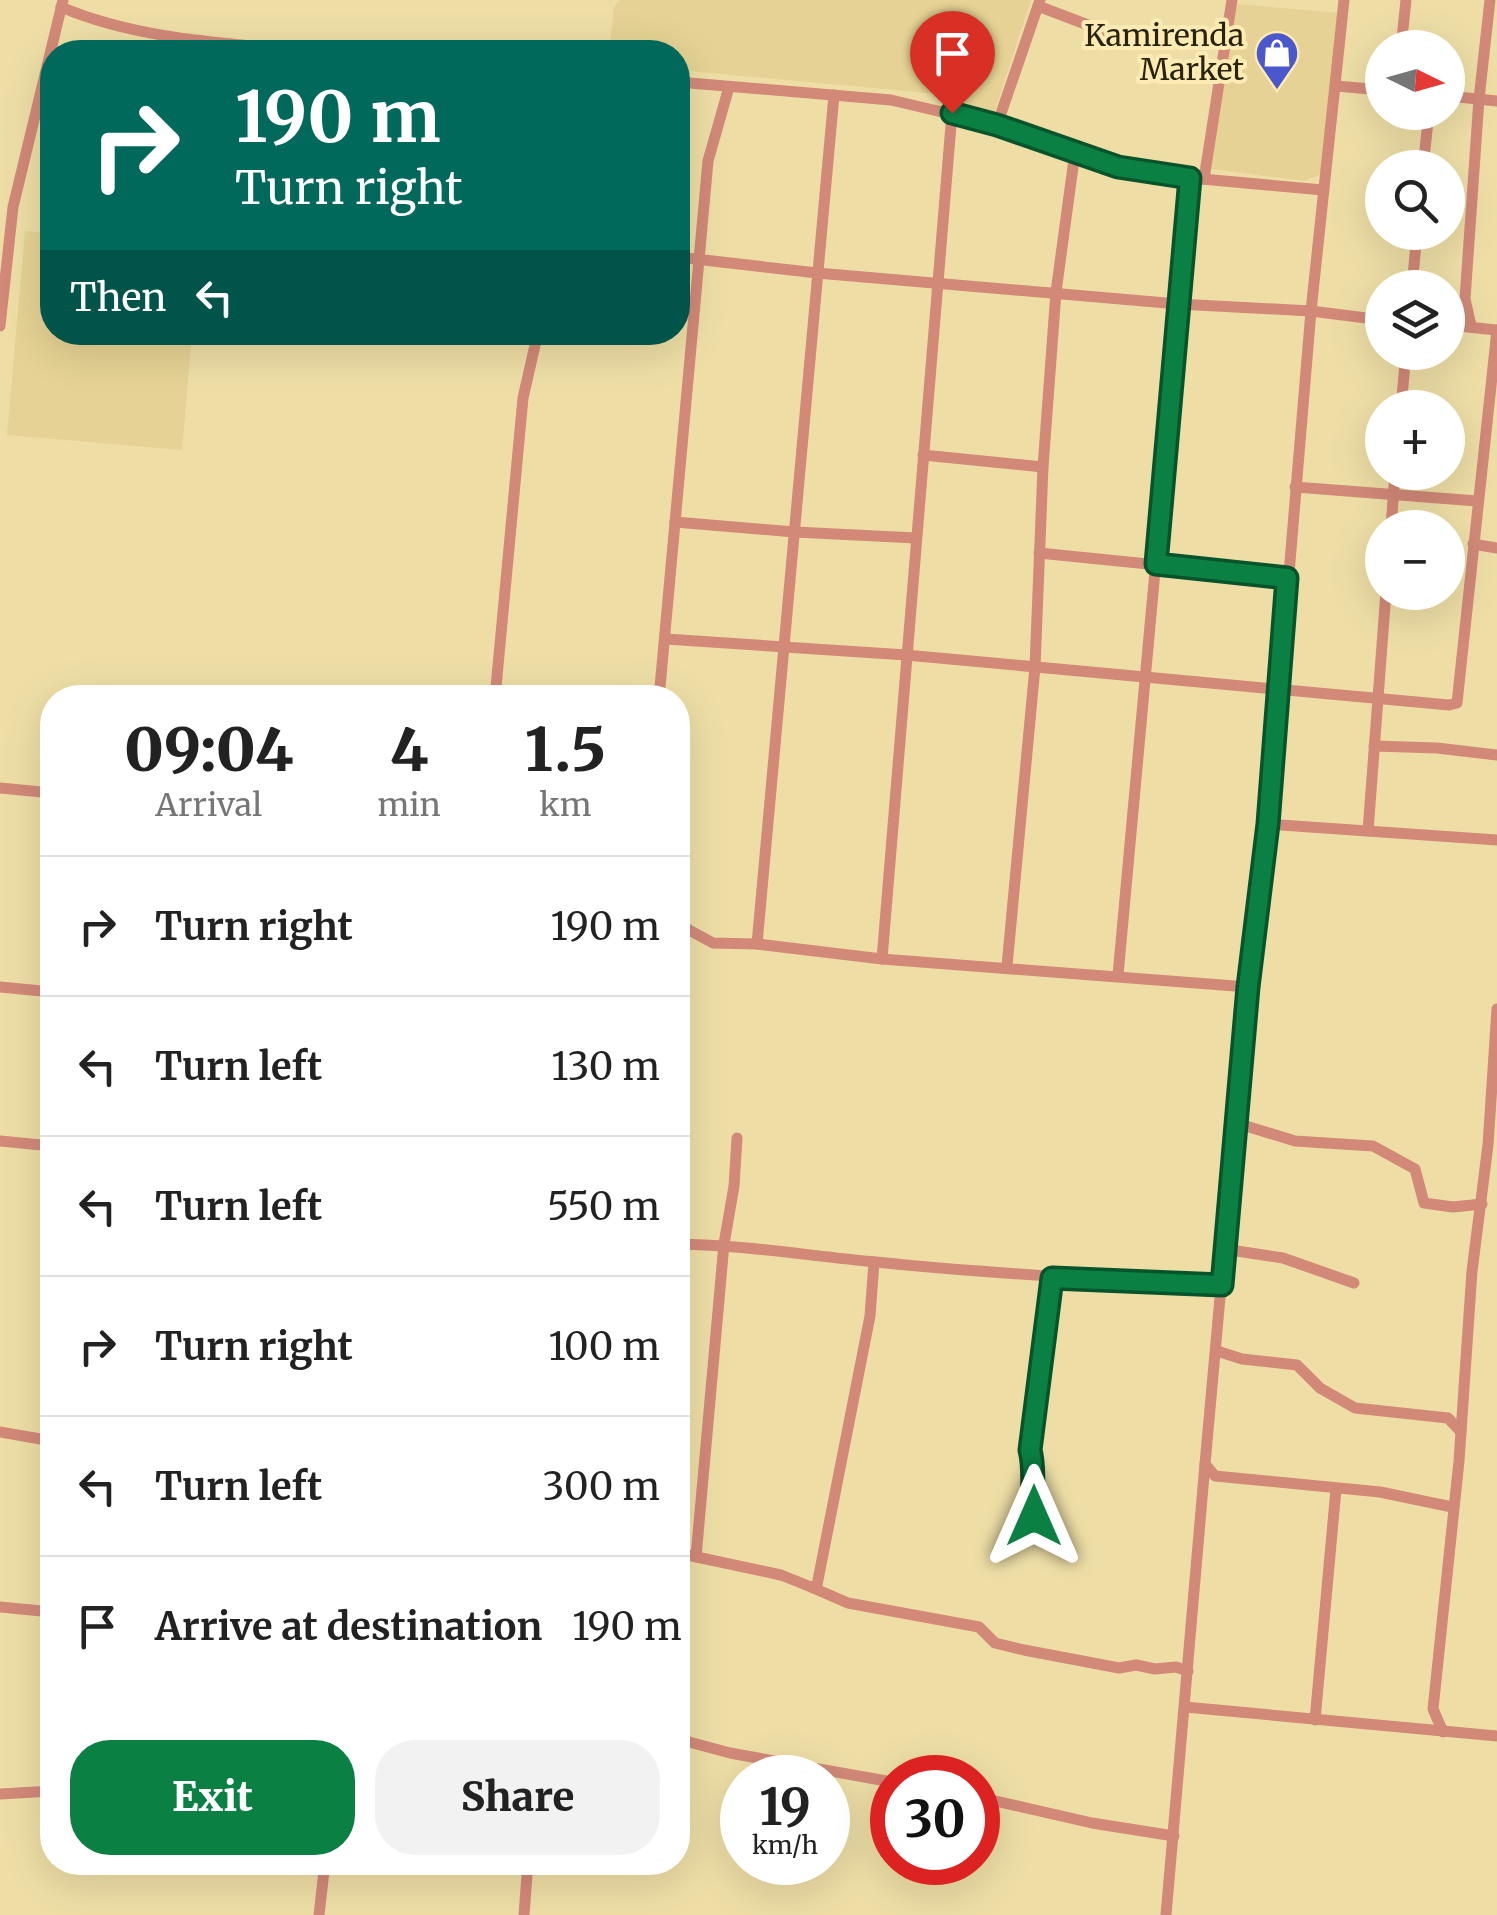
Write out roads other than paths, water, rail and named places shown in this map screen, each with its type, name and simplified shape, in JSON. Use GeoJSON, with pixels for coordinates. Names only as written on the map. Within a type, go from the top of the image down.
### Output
{"type":"FeatureCollection","features":[{"type":"Feature","properties":{"kind":"street"},"geometry":{"type":"LineString","coordinates":[[1118,975],[1178,304],[1197,178],[1232,0]]}},
{"type":"Feature","properties":{"kind":"street"},"geometry":{"type":"LineString","coordinates":[[1166,1915],[1248,987],[1268,824],[1311,312],[1344,0]]}},
{"type":"Feature","properties":{"kind":"street"},"geometry":{"type":"LineString","coordinates":[[1404,30],[1406,0]]}},
{"type":"Feature","properties":{"kind":"street"},"geometry":{"type":"LineString","coordinates":[[1472,326],[1465,299],[1490,0]]}},
{"type":"Feature","properties":{"kind":"street"},"geometry":{"type":"LineString","coordinates":[[997,125],[1039,3],[1109,33]]}},
{"type":"Feature","properties":{"kind":"street"},"geometry":{"type":"LineString","coordinates":[[53,40],[62,4],[94,21],[127,30],[213,40]]}},
{"type":"Feature","properties":{"kind":"street"},"geometry":{"type":"LineString","coordinates":[[690,83],[891,100],[997,125],[1118,167],[1323,190]]}},
{"type":"Feature","properties":{"kind":"street"},"geometry":{"type":"LineString","coordinates":[[1336,86],[1365,89]]}},
{"type":"Feature","properties":{"kind":"street"},"geometry":{"type":"LineString","coordinates":[[661,685],[708,161],[730,87]]}},
{"type":"Feature","properties":{"kind":"street"},"geometry":{"type":"LineString","coordinates":[[757,944],[834,94]]}},
{"type":"Feature","properties":{"kind":"street"},"geometry":{"type":"LineString","coordinates":[[0,324],[13,207],[40,95]]}},
{"type":"Feature","properties":{"kind":"street"},"geometry":{"type":"LineString","coordinates":[[1465,98],[1497,101]]}},
{"type":"Feature","properties":{"kind":"street"},"geometry":{"type":"LineString","coordinates":[[882,959],[952,113]]}},
{"type":"Feature","properties":{"kind":"street"},"geometry":{"type":"LineString","coordinates":[[1008,966],[1035,667],[1056,292],[1074,152]]}},
{"type":"Feature","properties":{"kind":"street"},"geometry":{"type":"LineString","coordinates":[[690,258],[817,273],[1365,318]]}},
{"type":"Feature","properties":{"kind":"street"},"geometry":{"type":"LineString","coordinates":[[666,639],[906,655],[1457,703],[1497,330],[1465,326]]}},
{"type":"Feature","properties":{"kind":"street"},"geometry":{"type":"LineString","coordinates":[[496,685],[521,411],[535,345]]}},
{"type":"Feature","properties":{"kind":"street"},"geometry":{"type":"LineString","coordinates":[[923,456],[1044,467]]}},
{"type":"Feature","properties":{"kind":"street"},"geometry":{"type":"LineString","coordinates":[[1295,486],[1477,501]]}},
{"type":"Feature","properties":{"kind":"street"},"geometry":{"type":"LineString","coordinates":[[1392,510],[1393,490]]}},
{"type":"Feature","properties":{"kind":"street"},"geometry":{"type":"LineString","coordinates":[[674,522],[916,538]]}},
{"type":"Feature","properties":{"kind":"street"},"geometry":{"type":"LineString","coordinates":[[1473,544],[1497,548]]}},
{"type":"Feature","properties":{"kind":"street"},"geometry":{"type":"LineString","coordinates":[[1039,553],[1287,578]]}},
{"type":"Feature","properties":{"kind":"street"},"geometry":{"type":"LineString","coordinates":[[1368,831],[1385,610]]}},
{"type":"Feature","properties":{"kind":"street"},"geometry":{"type":"LineString","coordinates":[[1374,746],[1497,755]]}},
{"type":"Feature","properties":{"kind":"street"},"geometry":{"type":"LineString","coordinates":[[0,788],[40,791]]}},
{"type":"Feature","properties":{"kind":"street"},"geometry":{"type":"LineString","coordinates":[[1268,824],[1497,840]]}},
{"type":"Feature","properties":{"kind":"street"},"geometry":{"type":"LineString","coordinates":[[690,930],[713,942],[1248,987]]}},
{"type":"Feature","properties":{"kind":"street"},"geometry":{"type":"LineString","coordinates":[[0,987],[40,991]]}},
{"type":"Feature","properties":{"kind":"street"},"geometry":{"type":"LineString","coordinates":[[1443,1732],[1434,1709],[1497,1009]]}},
{"type":"Feature","properties":{"kind":"street"},"geometry":{"type":"LineString","coordinates":[[1236,1123],[1295,1141],[1373,1146],[1415,1169],[1424,1202],[1453,1207],[1482,1204]]}},
{"type":"Feature","properties":{"kind":"street"},"geometry":{"type":"LineString","coordinates":[[696,1556],[724,1244],[738,1138]]}},
{"type":"Feature","properties":{"kind":"street"},"geometry":{"type":"LineString","coordinates":[[0,1140],[40,1145]]}},
{"type":"Feature","properties":{"kind":"street"},"geometry":{"type":"LineString","coordinates":[[690,1244],[724,1244],[1052,1278],[1222,1285]]}},
{"type":"Feature","properties":{"kind":"street"},"geometry":{"type":"LineString","coordinates":[[1224,1250],[1283,1258],[1354,1283]]}},
{"type":"Feature","properties":{"kind":"street"},"geometry":{"type":"LineString","coordinates":[[811,1587],[818,1584],[829,1539],[870,1316],[874,1262]]}},
{"type":"Feature","properties":{"kind":"street"},"geometry":{"type":"LineString","coordinates":[[1034,1516],[1031,1499],[1035,1470],[1030,1450],[1052,1278]]}},
{"type":"Feature","properties":{"kind":"street"},"geometry":{"type":"LineString","coordinates":[[1217,1351],[1242,1359],[1297,1364],[1320,1388],[1355,1408],[1448,1418],[1461,1432]]}},
{"type":"Feature","properties":{"kind":"street"},"geometry":{"type":"LineString","coordinates":[[0,1432],[40,1440]]}},
{"type":"Feature","properties":{"kind":"street"},"geometry":{"type":"LineString","coordinates":[[1205,1464],[1215,1476],[1380,1492],[1452,1507]]}},
{"type":"Feature","properties":{"kind":"street"},"geometry":{"type":"LineString","coordinates":[[1316,1720],[1336,1489]]}},
{"type":"Feature","properties":{"kind":"street"},"geometry":{"type":"LineString","coordinates":[[690,1555],[781,1575],[848,1603],[979,1627],[995,1642],[1024,1650],[1119,1668],[1176,1666],[1188,1671]]}},
{"type":"Feature","properties":{"kind":"street"},"geometry":{"type":"LineString","coordinates":[[0,1607],[40,1611]]}},
{"type":"Feature","properties":{"kind":"street"},"geometry":{"type":"LineString","coordinates":[[1185,1708],[1497,1736]]}},
{"type":"Feature","properties":{"kind":"street"},"geometry":{"type":"LineString","coordinates":[[690,1742],[870,1778]]}},
{"type":"Feature","properties":{"kind":"street"},"geometry":{"type":"LineString","coordinates":[[0,1794],[40,1792]]}},
{"type":"Feature","properties":{"kind":"street"},"geometry":{"type":"LineString","coordinates":[[1000,1802],[1104,1826],[1174,1836]]}},
{"type":"Feature","properties":{"kind":"street"},"geometry":{"type":"LineString","coordinates":[[320,1915],[325,1875]]}},
{"type":"Feature","properties":{"kind":"street"},"geometry":{"type":"LineString","coordinates":[[524,1915],[527,1875]]}},
{"type":"Feature","properties":{"kind":"place","name":"Kamirenda Market"},"geometry":{"type":"Point","coordinates":[1277,91]}}]}
